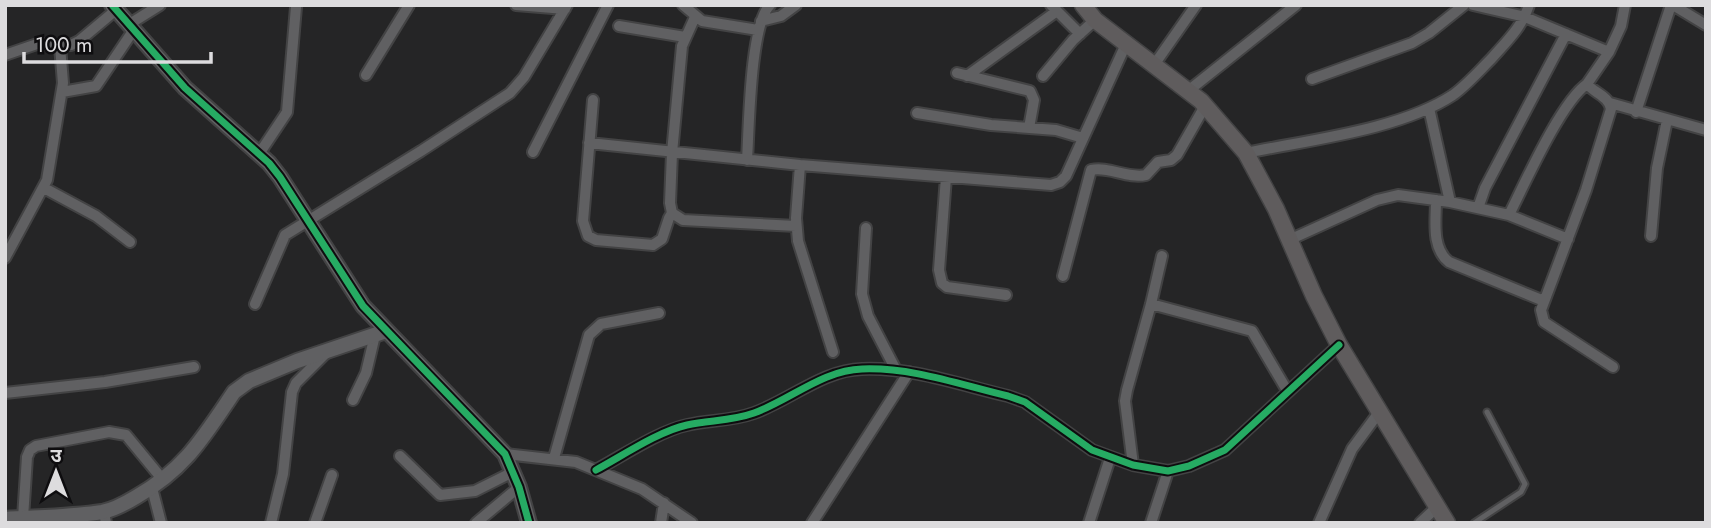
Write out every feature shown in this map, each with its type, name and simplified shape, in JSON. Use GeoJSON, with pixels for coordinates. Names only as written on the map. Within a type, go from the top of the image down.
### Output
{"type":"FeatureCollection","features":[{"type":"Feature","properties":{"kind":"main road"},"geometry":{"type":"LineString","coordinates":[[1083,5],[1095,20],[1205,106],[1246,153],[1276,209],[1339,345],[1447,523]]}},
{"type":"Feature","properties":{"kind":"street"},"geometry":{"type":"LineString","coordinates":[[62,92],[96,86],[131,28],[160,5]]}},
{"type":"Feature","properties":{"kind":"street"},"geometry":{"type":"LineString","coordinates":[[366,75],[408,5]]}},
{"type":"Feature","properties":{"kind":"street"},"geometry":{"type":"LineString","coordinates":[[255,304],[285,235],[306,219],[421,151],[510,93],[524,76],[566,7],[516,5]]}},
{"type":"Feature","properties":{"kind":"street"},"geometry":{"type":"LineString","coordinates":[[533,152],[608,5]]}},
{"type":"Feature","properties":{"kind":"street"},"geometry":{"type":"LineString","coordinates":[[683,5],[702,21],[760,25],[781,16],[796,5]]}},
{"type":"Feature","properties":{"kind":"street"},"geometry":{"type":"LineString","coordinates":[[747,160],[760,25],[764,11],[770,5]]}},
{"type":"Feature","properties":{"kind":"street"},"geometry":{"type":"LineString","coordinates":[[1154,65],[1196,5]]}},
{"type":"Feature","properties":{"kind":"street"},"geometry":{"type":"LineString","coordinates":[[1188,91],[1296,5]]}},
{"type":"Feature","properties":{"kind":"street"},"geometry":{"type":"LineString","coordinates":[[1312,79],[1412,43],[1464,5]]}},
{"type":"Feature","properties":{"kind":"street"},"geometry":{"type":"LineString","coordinates":[[1473,5],[1525,17],[1609,52]]}},
{"type":"Feature","properties":{"kind":"street"},"geometry":{"type":"LineString","coordinates":[[1246,153],[1359,130],[1429,108],[1468,82],[1507,41],[1525,17],[1529,5]]}},
{"type":"Feature","properties":{"kind":"street"},"geometry":{"type":"LineString","coordinates":[[1636,112],[1672,5],[1706,25]]}},
{"type":"Feature","properties":{"kind":"street"},"geometry":{"type":"LineString","coordinates":[[1509,215],[1576,91],[1587,84],[1609,52],[1620,26],[1622,6]]}},
{"type":"Feature","properties":{"kind":"street"},"geometry":{"type":"LineString","coordinates":[[5,55],[37,44],[60,46],[79,41],[114,8],[185,88],[259,154],[280,177],[380,333],[505,454],[519,487],[529,523]]}},
{"type":"Feature","properties":{"kind":"street"},"geometry":{"type":"LineString","coordinates":[[259,154],[287,112],[296,8]]}},
{"type":"Feature","properties":{"kind":"street"},"geometry":{"type":"LineString","coordinates":[[1029,128],[1034,100],[1030,91],[962,74],[1054,8],[1080,34]]}},
{"type":"Feature","properties":{"kind":"street"},"geometry":{"type":"LineString","coordinates":[[695,17],[682,46],[671,153],[670,203],[673,213],[683,220],[796,226]]}},
{"type":"Feature","properties":{"kind":"street"},"geometry":{"type":"LineString","coordinates":[[1043,76],[1095,20]]}},
{"type":"Feature","properties":{"kind":"street"},"geometry":{"type":"LineString","coordinates":[[619,26],[685,37]]}},
{"type":"Feature","properties":{"kind":"street"},"geometry":{"type":"LineString","coordinates":[[1478,208],[1485,188],[1566,34]]}},
{"type":"Feature","properties":{"kind":"street"},"geometry":{"type":"LineString","coordinates":[[589,143],[800,165],[1051,185],[1066,176],[1126,44]]}},
{"type":"Feature","properties":{"kind":"street"},"geometry":{"type":"LineString","coordinates":[[5,258],[47,180],[62,92],[60,46]]}},
{"type":"Feature","properties":{"kind":"street"},"geometry":{"type":"LineString","coordinates":[[1587,84],[1610,103],[1706,130]]}},
{"type":"Feature","properties":{"kind":"street"},"geometry":{"type":"LineString","coordinates":[[593,100],[583,221],[588,236],[596,240],[653,245],[662,239],[668,218],[673,213]]}},
{"type":"Feature","properties":{"kind":"street"},"geometry":{"type":"LineString","coordinates":[[1610,103],[1608,119],[1586,190],[1541,310],[1544,322],[1613,367]]}},
{"type":"Feature","properties":{"kind":"street"},"geometry":{"type":"LineString","coordinates":[[1063,276],[1091,170],[1100,169],[1133,176],[1146,175],[1158,162],[1171,160],[1177,155],[1205,106]]}},
{"type":"Feature","properties":{"kind":"street"},"geometry":{"type":"LineString","coordinates":[[1429,108],[1450,202]]}},
{"type":"Feature","properties":{"kind":"street"},"geometry":{"type":"LineString","coordinates":[[917,113],[991,125],[1056,131],[1083,138]]}},
{"type":"Feature","properties":{"kind":"street"},"geometry":{"type":"LineString","coordinates":[[1651,236],[1657,168],[1667,120]]}},
{"type":"Feature","properties":{"kind":"street"},"geometry":{"type":"LineString","coordinates":[[800,165],[796,226],[798,241],[832,352]]}},
{"type":"Feature","properties":{"kind":"street"},"geometry":{"type":"LineString","coordinates":[[946,177],[939,270],[942,284],[1006,295]]}},
{"type":"Feature","properties":{"kind":"street"},"geometry":{"type":"LineString","coordinates":[[44,188],[96,216],[130,242]]}},
{"type":"Feature","properties":{"kind":"street"},"geometry":{"type":"LineString","coordinates":[[1289,240],[1389,196],[1450,202],[1509,215],[1568,239]]}},
{"type":"Feature","properties":{"kind":"street"},"geometry":{"type":"LineString","coordinates":[[1436,200],[1437,240],[1443,257],[1449,262],[1544,301]]}},
{"type":"Feature","properties":{"kind":"street"},"geometry":{"type":"LineString","coordinates":[[866,228],[862,294],[868,316],[896,370]]}},
{"type":"Feature","properties":{"kind":"street"},"geometry":{"type":"LineString","coordinates":[[1133,465],[1125,401],[1162,256]]}},
{"type":"Feature","properties":{"kind":"street"},"geometry":{"type":"LineString","coordinates":[[1151,304],[1252,331],[1288,392]]}},
{"type":"Feature","properties":{"kind":"street"},"geometry":{"type":"LineString","coordinates":[[554,458],[589,335],[601,324],[659,313]]}},
{"type":"Feature","properties":{"kind":"street"},"geometry":{"type":"LineString","coordinates":[[5,519],[105,517],[158,484],[194,452],[241,385],[297,361],[380,333]]}},
{"type":"Feature","properties":{"kind":"street"},"geometry":{"type":"LineString","coordinates":[[352,400],[366,373],[380,333]]}},
{"type":"Feature","properties":{"kind":"street"},"geometry":{"type":"LineString","coordinates":[[596,470],[668,431],[685,425],[757,412],[842,373],[859,369],[909,372],[1008,396],[1026,402],[1078,441],[1110,458],[1168,471],[1189,466],[1225,450],[1339,345]]}},
{"type":"Feature","properties":{"kind":"street"},"geometry":{"type":"LineString","coordinates":[[271,523],[283,474],[292,392],[296,383],[327,352]]}},
{"type":"Feature","properties":{"kind":"street"},"geometry":{"type":"LineString","coordinates":[[5,393],[105,382],[194,367]]}},
{"type":"Feature","properties":{"kind":"street"},"geometry":{"type":"LineString","coordinates":[[812,523],[909,372]]}},
{"type":"Feature","properties":{"kind":"street"},"geometry":{"type":"LineString","coordinates":[[1319,523],[1352,449],[1380,411]]}},
{"type":"Feature","properties":{"kind":"street"},"geometry":{"type":"LineString","coordinates":[[23,518],[27,457],[30,450],[36,446],[109,432],[126,435],[158,484],[161,523]]}},
{"type":"Feature","properties":{"kind":"street"},"geometry":{"type":"LineString","coordinates":[[505,454],[576,462],[642,489],[692,523]]}},
{"type":"Feature","properties":{"kind":"street"},"geometry":{"type":"LineString","coordinates":[[400,456],[440,495],[474,491],[513,472]]}},
{"type":"Feature","properties":{"kind":"street"},"geometry":{"type":"LineString","coordinates":[[1089,523],[1110,458]]}},
{"type":"Feature","properties":{"kind":"street"},"geometry":{"type":"LineString","coordinates":[[1152,523],[1168,471]]}},
{"type":"Feature","properties":{"kind":"street"},"geometry":{"type":"LineString","coordinates":[[315,523],[332,475]]}},
{"type":"Feature","properties":{"kind":"street"},"geometry":{"type":"LineString","coordinates":[[477,523],[519,487]]}},
{"type":"Feature","properties":{"kind":"street"},"geometry":{"type":"LineString","coordinates":[[661,523],[664,503]]}},
{"type":"Feature","properties":{"kind":"street"},"geometry":{"type":"LineString","coordinates":[[1420,523],[1437,507]]}},
{"type":"Feature","properties":{"kind":"lane"},"geometry":{"type":"LineString","coordinates":[[1474,523],[1521,492],[1525,484],[1487,412]]}},
{"type":"Feature","properties":{"kind":"cycle path"},"geometry":{"type":"LineString","coordinates":[[112,5],[185,88],[269,163],[363,306],[505,454],[519,487],[529,523]]}},
{"type":"Feature","properties":{"kind":"cycle path"},"geometry":{"type":"LineString","coordinates":[[596,470],[676,428],[754,413],[834,374],[881,369],[954,382],[1025,402],[1092,450],[1133,465],[1168,471],[1189,466],[1225,450],[1339,345]]}}]}
